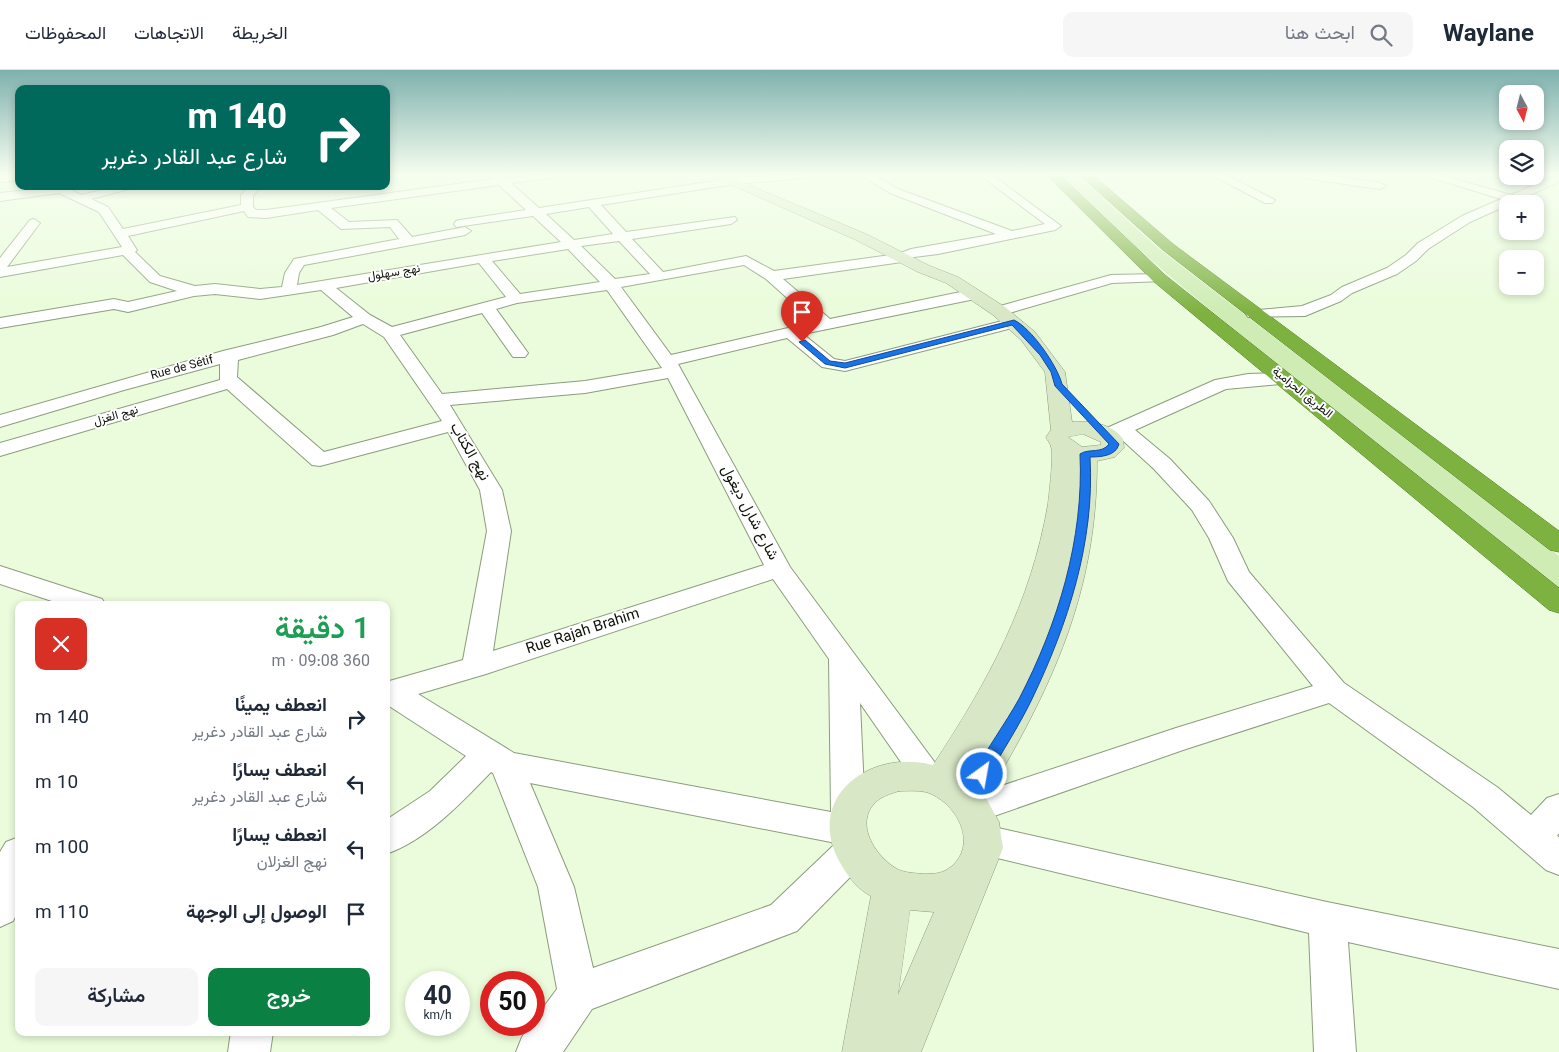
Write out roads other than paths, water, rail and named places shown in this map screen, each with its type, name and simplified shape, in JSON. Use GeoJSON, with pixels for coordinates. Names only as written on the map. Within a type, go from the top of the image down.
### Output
{"type":"FeatureCollection","features":[{"type":"Feature","properties":{"kind":"highway","name":"الطريق الحزامية"},"geometry":{"type":"LineString","coordinates":[[1100,221],[1159,278],[1559,603]]}},
{"type":"Feature","properties":{"kind":"highway"},"geometry":{"type":"LineString","coordinates":[[1137,221],[1168,248],[1254,314],[1344,379],[1559,544]]}},
{"type":"Feature","properties":{"kind":"main road"},"geometry":{"type":"LineString","coordinates":[[823,221],[910,257],[976,294],[1014,323],[1043,353],[1055,372],[1058,385],[1090,438],[1081,542],[1062,614],[1025,699],[959,802]]}},
{"type":"Feature","properties":{"kind":"main road"},"geometry":{"type":"LineString","coordinates":[[1058,385],[1090,438]]}},
{"type":"Feature","properties":{"kind":"main road"},"geometry":{"type":"LineString","coordinates":[[897,1052],[968,878],[981,860],[959,802],[914,776],[880,780],[860,794],[849,832],[862,866],[876,879],[893,888],[909,893],[942,892],[968,878]]}},
{"type":"Feature","properties":{"kind":"main road"},"geometry":{"type":"LineString","coordinates":[[866,1052],[893,888]]}},
{"type":"Feature","properties":{"kind":"street"},"geometry":{"type":"LineString","coordinates":[[111,221],[128,251],[156,280],[194,291]]}},
{"type":"Feature","properties":{"kind":"street"},"geometry":{"type":"LineString","coordinates":[[120,234],[182,221]]}},
{"type":"Feature","properties":{"kind":"street"},"geometry":{"type":"LineString","coordinates":[[339,221],[346,226],[393,223],[407,240]]}},
{"type":"Feature","properties":{"kind":"street"},"geometry":{"type":"LineString","coordinates":[[289,291],[292,274],[299,262],[466,230],[501,221]]}},
{"type":"Feature","properties":{"kind":"street","name":"شارع شارل ديغول"},"geometry":{"type":"LineString","coordinates":[[545,221],[572,244],[611,284],[670,367],[779,569],[843,658],[959,802]]}},
{"type":"Feature","properties":{"kind":"street"},"geometry":{"type":"LineString","coordinates":[[609,221],[660,277]]}},
{"type":"Feature","properties":{"kind":"street","name":"نهج سهلول"},"geometry":{"type":"LineString","coordinates":[[194,291],[215,289],[254,294],[289,291],[572,244],[726,221]]}},
{"type":"Feature","properties":{"kind":"street"},"geometry":{"type":"LineString","coordinates":[[973,221],[1008,234]]}},
{"type":"Feature","properties":{"kind":"street"},"geometry":{"type":"LineString","coordinates":[[771,276],[910,257],[1008,234],[1052,227],[1055,223],[1052,221]]}},
{"type":"Feature","properties":{"kind":"street"},"geometry":{"type":"LineString","coordinates":[[1254,314],[1305,310],[1336,298],[1404,264],[1423,246],[1463,221]]}},
{"type":"Feature","properties":{"kind":"street"},"geometry":{"type":"LineString","coordinates":[[0,268],[34,223]]}},
{"type":"Feature","properties":{"kind":"street"},"geometry":{"type":"LineString","coordinates":[[466,230],[516,299]]}},
{"type":"Feature","properties":{"kind":"street"},"geometry":{"type":"LineString","coordinates":[[0,273],[128,251]]}},
{"type":"Feature","properties":{"kind":"street"},"geometry":{"type":"LineString","coordinates":[[390,333],[516,299],[660,277],[746,260],[771,276],[826,324]]}},
{"type":"Feature","properties":{"kind":"street"},"geometry":{"type":"LineString","coordinates":[[999,311],[1111,279],[1159,278]]}},
{"type":"Feature","properties":{"kind":"street","name":"نهج الكتاب"},"geometry":{"type":"LineString","coordinates":[[324,285],[364,318],[390,333],[454,424],[491,490],[499,531],[476,668]]}},
{"type":"Feature","properties":{"kind":"street"},"geometry":{"type":"LineString","coordinates":[[0,323],[114,304],[128,307],[194,291]]}},
{"type":"Feature","properties":{"kind":"street"},"geometry":{"type":"LineString","coordinates":[[437,400],[585,387],[670,367],[790,332],[976,294]]}},
{"type":"Feature","properties":{"kind":"street"},"geometry":{"type":"LineString","coordinates":[[486,307],[520,353]]}},
{"type":"Feature","properties":{"kind":"street","name":"Rue de Sétif"},"geometry":{"type":"LineString","coordinates":[[0,421],[229,356],[327,331],[364,318]]}},
{"type":"Feature","properties":{"kind":"street"},"geometry":{"type":"LineString","coordinates":[[790,332],[828,363],[845,366],[1014,323]]}},
{"type":"Feature","properties":{"kind":"street"},"geometry":{"type":"LineString","coordinates":[[229,356],[228,378],[320,460],[454,424]]}},
{"type":"Feature","properties":{"kind":"street"},"geometry":{"type":"LineString","coordinates":[[1090,438],[1222,384],[1248,380],[1284,379]]}},
{"type":"Feature","properties":{"kind":"street","name":"نهج الغزل"},"geometry":{"type":"LineString","coordinates":[[0,450],[232,382]]}},
{"type":"Feature","properties":{"kind":"street"},"geometry":{"type":"LineString","coordinates":[[1090,438],[1162,464],[1201,506],[1222,538],[1237,575],[1333,691],[1485,797],[1559,859]]}},
{"type":"Feature","properties":{"kind":"street","name":"Rue Rajah Brahim"},"geometry":{"type":"LineString","coordinates":[[390,691],[476,668],[779,569]]}},
{"type":"Feature","properties":{"kind":"street"},"geometry":{"type":"LineString","coordinates":[[0,574],[7,578],[80,601]]}},
{"type":"Feature","properties":{"kind":"street"},"geometry":{"type":"LineString","coordinates":[[537,1052],[578,994],[784,918],[849,832],[843,658]]}},
{"type":"Feature","properties":{"kind":"street"},"geometry":{"type":"LineString","coordinates":[[959,802],[1176,740],[1333,691]]}},
{"type":"Feature","properties":{"kind":"street"},"geometry":{"type":"LineString","coordinates":[[390,693],[498,759],[849,832]]}},
{"type":"Feature","properties":{"kind":"street"},"geometry":{"type":"LineString","coordinates":[[390,836],[442,801],[498,759]]}},
{"type":"Feature","properties":{"kind":"street"},"geometry":{"type":"LineString","coordinates":[[498,759],[556,887],[578,994]]}},
{"type":"Feature","properties":{"kind":"street"},"geometry":{"type":"LineString","coordinates":[[959,802],[1327,920],[1559,969]]}},
{"type":"Feature","properties":{"kind":"street"},"geometry":{"type":"LineString","coordinates":[[1534,837],[1559,808]]}},
{"type":"Feature","properties":{"kind":"street"},"geometry":{"type":"LineString","coordinates":[[0,909],[4,875],[15,859]]}},
{"type":"Feature","properties":{"kind":"street"},"geometry":{"type":"LineString","coordinates":[[1327,920],[1335,1052]]}},
{"type":"Feature","properties":{"kind":"street"},"geometry":{"type":"LineString","coordinates":[[249,1052],[251,1036]]}}]}
